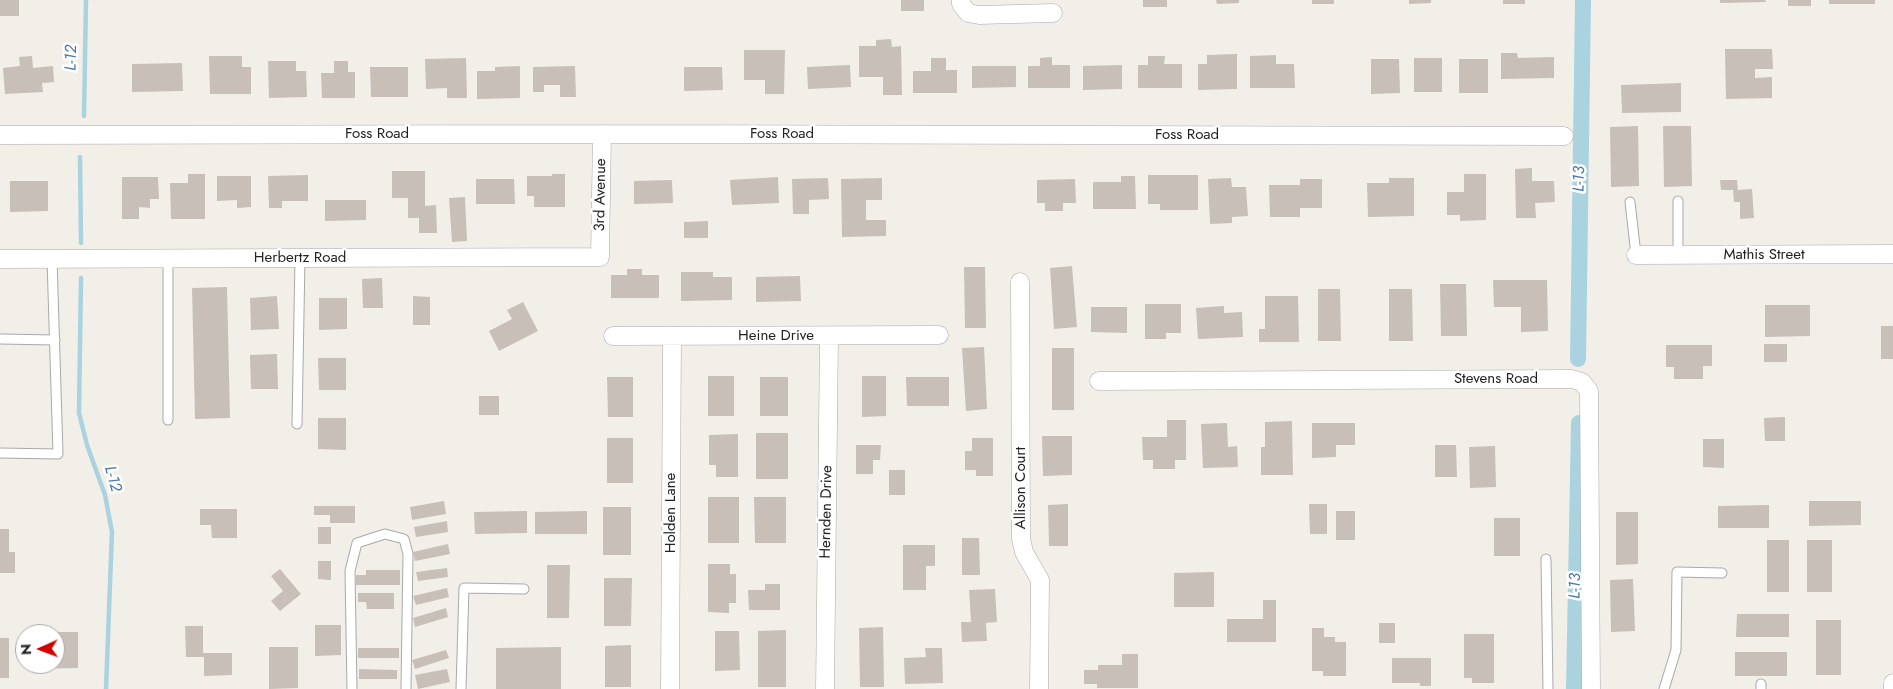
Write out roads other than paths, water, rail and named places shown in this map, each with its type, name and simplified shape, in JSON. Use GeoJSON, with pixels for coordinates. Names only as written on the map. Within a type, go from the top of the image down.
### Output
{"type":"FeatureCollection","features":[{"type":"Feature","properties":{"kind":"street"},"geometry":{"type":"LineString","coordinates":[[961,2],[968,13],[979,15],[1052,13]]}},
{"type":"Feature","properties":{"kind":"street","name":"3rd Avenue"},"geometry":{"type":"LineString","coordinates":[[600,257],[602,134]]}},
{"type":"Feature","properties":{"kind":"street","name":"Foss Road"},"geometry":{"type":"LineString","coordinates":[[0,135],[1564,136]]}},
{"type":"Feature","properties":{"kind":"street","name":"Mathis Street"},"geometry":{"type":"LineString","coordinates":[[1636,255],[1893,254]]}},
{"type":"Feature","properties":{"kind":"street","name":"Herbertz Road"},"geometry":{"type":"LineString","coordinates":[[0,259],[600,257]]}},
{"type":"Feature","properties":{"kind":"street","name":"Allison Court"},"geometry":{"type":"LineString","coordinates":[[1020,282],[1021,539],[1024,552],[1040,580],[1039,689]]}},
{"type":"Feature","properties":{"kind":"street","name":"Heine Drive"},"geometry":{"type":"LineString","coordinates":[[613,336],[939,335]]}},
{"type":"Feature","properties":{"kind":"street","name":"Holden Lane"},"geometry":{"type":"LineString","coordinates":[[670,689],[672,336]]}},
{"type":"Feature","properties":{"kind":"street","name":"Hernden Drive"},"geometry":{"type":"LineString","coordinates":[[825,689],[829,336]]}},
{"type":"Feature","properties":{"kind":"street","name":"Stevens Road"},"geometry":{"type":"LineString","coordinates":[[1099,381],[1572,379],[1582,382],[1588,391],[1591,689]]}},
{"type":"Feature","properties":{"kind":"street"},"geometry":{"type":"LineString","coordinates":[[1893,683],[1893,689]]}},
{"type":"Feature","properties":{"kind":"lane"},"geometry":{"type":"LineString","coordinates":[[1678,200],[1678,255]]}},
{"type":"Feature","properties":{"kind":"lane"},"geometry":{"type":"LineString","coordinates":[[1630,202],[1636,255]]}},
{"type":"Feature","properties":{"kind":"lane"},"geometry":{"type":"LineString","coordinates":[[168,258],[168,420]]}},
{"type":"Feature","properties":{"kind":"lane"},"geometry":{"type":"LineString","coordinates":[[296,424],[300,258]]}},
{"type":"Feature","properties":{"kind":"lane"},"geometry":{"type":"LineString","coordinates":[[0,453],[58,454],[52,259]]}},
{"type":"Feature","properties":{"kind":"lane"},"geometry":{"type":"LineString","coordinates":[[0,339],[54,340]]}},
{"type":"Feature","properties":{"kind":"lane"},"geometry":{"type":"LineString","coordinates":[[352,689],[350,572],[357,543],[385,534],[404,539],[408,554],[406,689]]}},
{"type":"Feature","properties":{"kind":"lane"},"geometry":{"type":"LineString","coordinates":[[1546,559],[1548,689]]}},
{"type":"Feature","properties":{"kind":"lane"},"geometry":{"type":"LineString","coordinates":[[1664,689],[1676,650],[1677,572],[1722,573]]}},
{"type":"Feature","properties":{"kind":"lane"},"geometry":{"type":"LineString","coordinates":[[461,689],[464,588],[524,589]]}},
{"type":"Feature","properties":{"kind":"waterway","name":"L-12"},"geometry":{"type":"LineString","coordinates":[[84,116],[86,0]]}},
{"type":"Feature","properties":{"kind":"waterway","name":"L-13"},"geometry":{"type":"LineString","coordinates":[[1578,359],[1583,0]]}},
{"type":"Feature","properties":{"kind":"waterway","name":"L-12"},"geometry":{"type":"LineString","coordinates":[[80,157],[81,243]]}},
{"type":"Feature","properties":{"kind":"waterway","name":"L-12"},"geometry":{"type":"LineString","coordinates":[[81,278],[79,413],[87,445],[105,495],[112,532],[106,689]]}},
{"type":"Feature","properties":{"kind":"waterway","name":"L-13"},"geometry":{"type":"LineString","coordinates":[[1574,689],[1579,423]]}}]}
